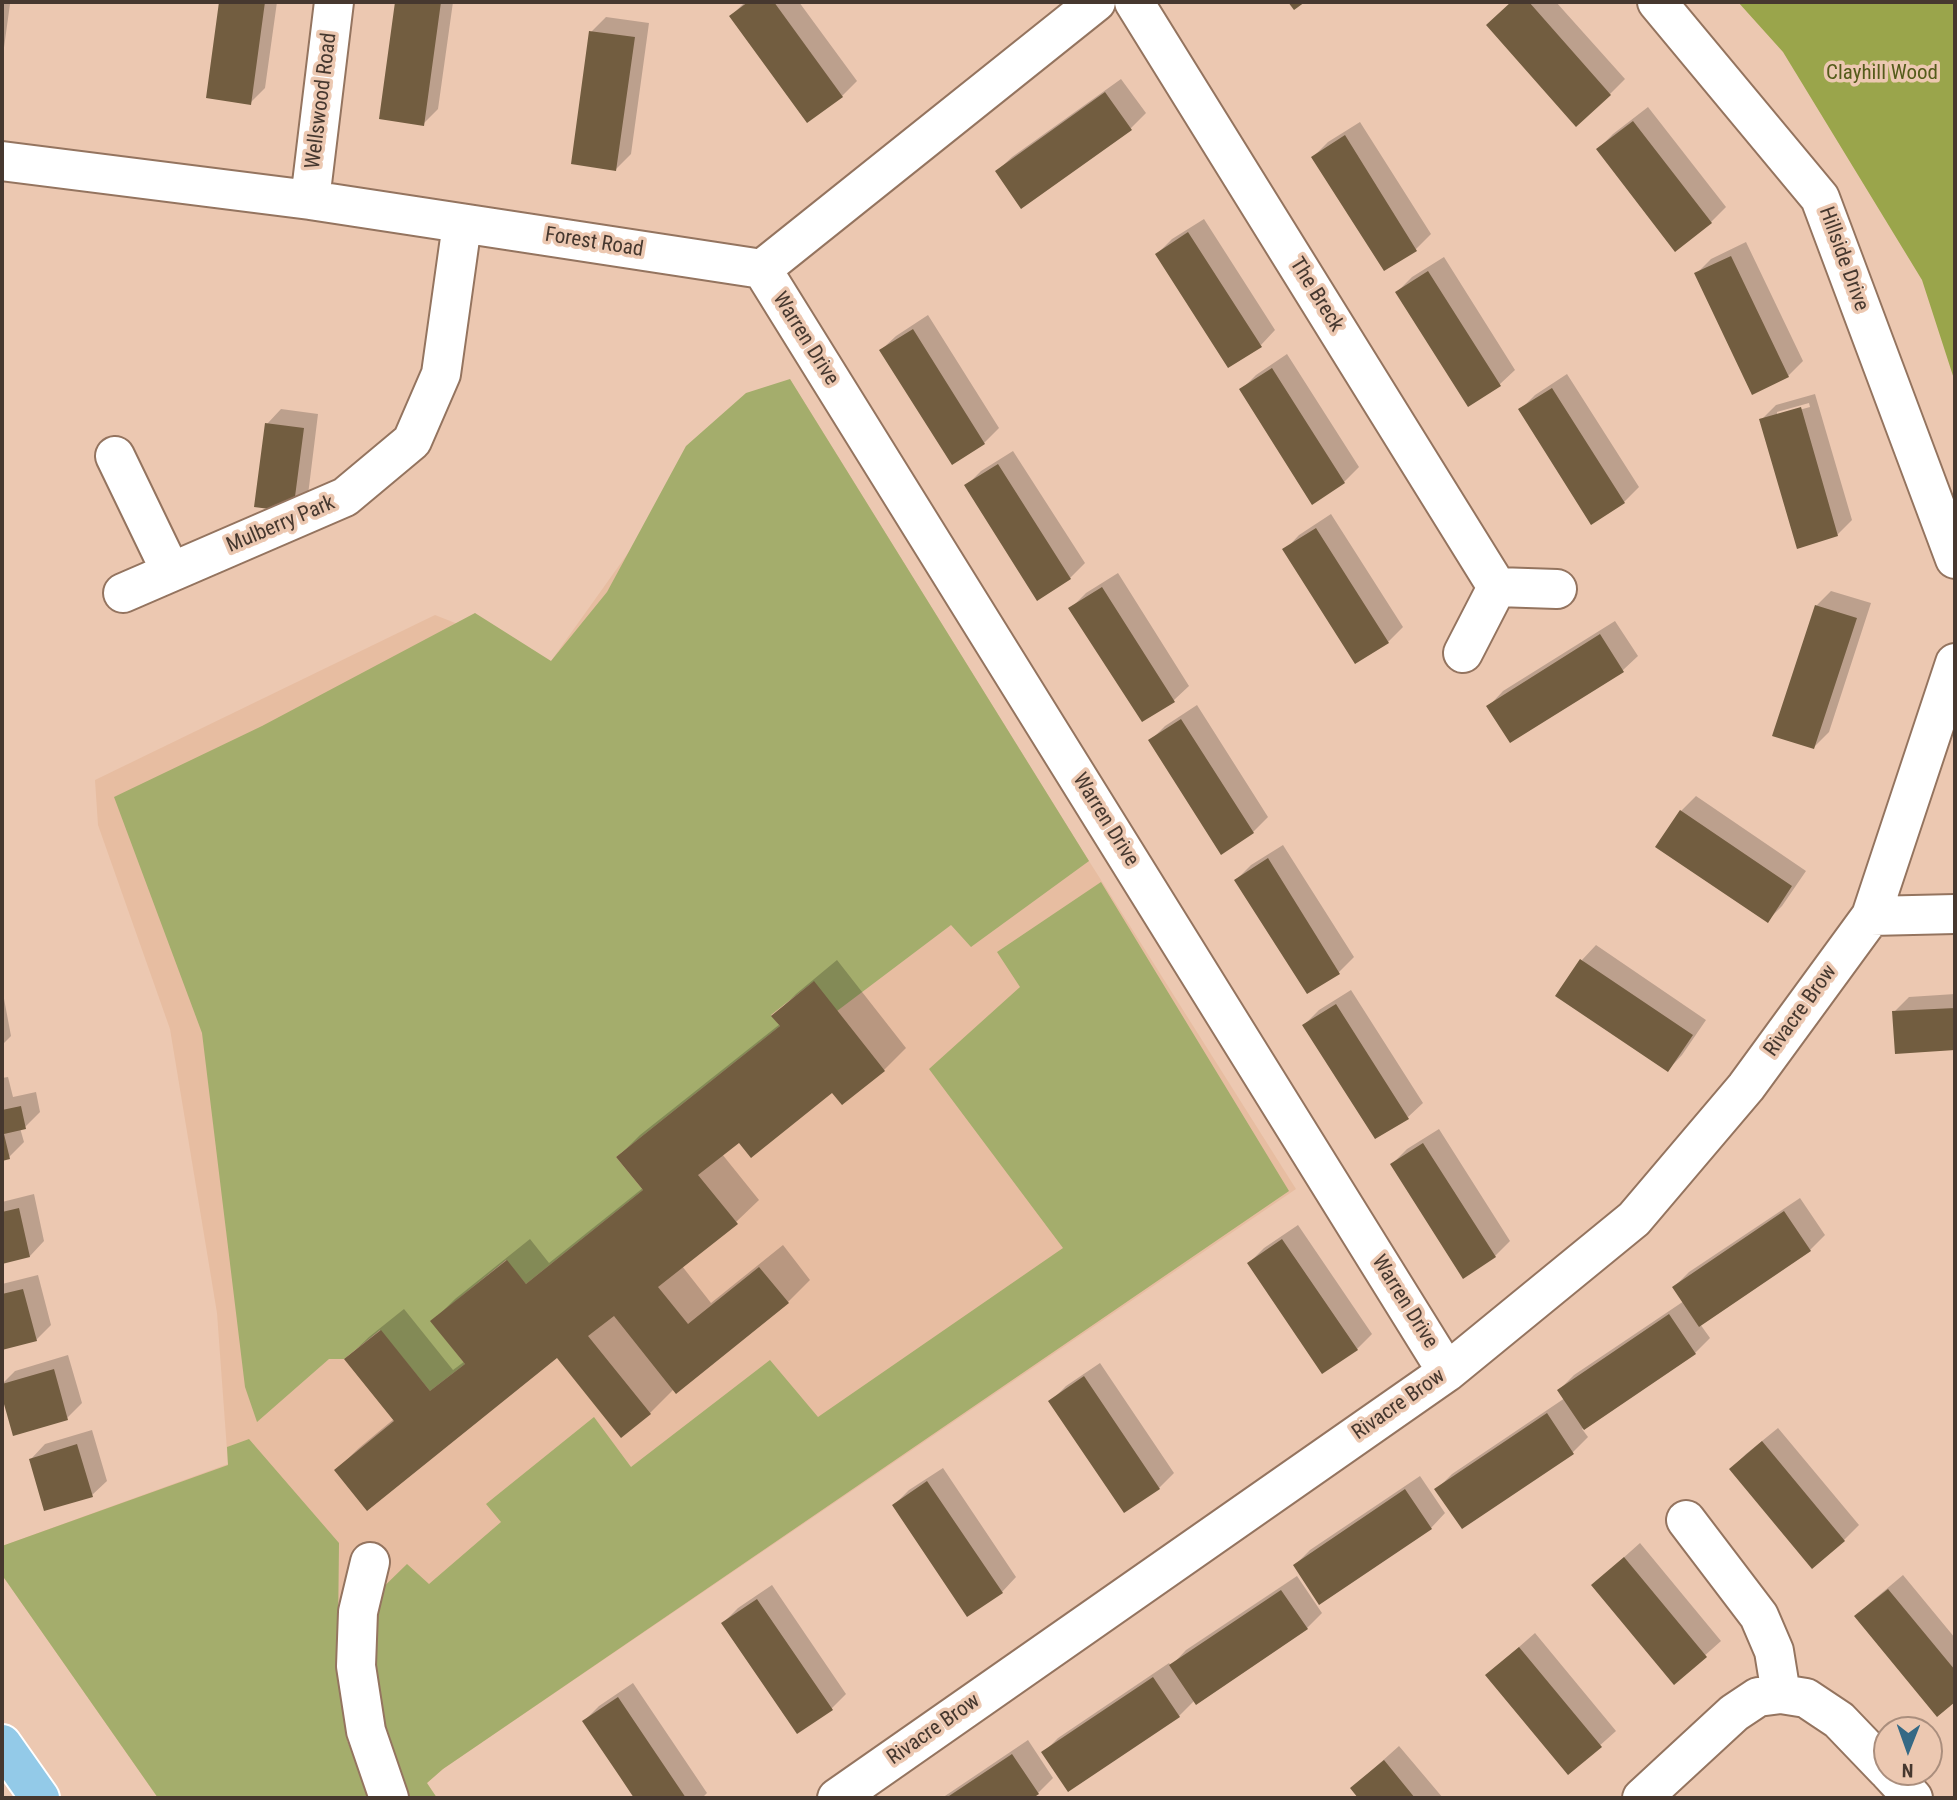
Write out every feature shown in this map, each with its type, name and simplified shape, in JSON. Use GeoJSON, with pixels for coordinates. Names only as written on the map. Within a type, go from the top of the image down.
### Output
{"type":"FeatureCollection","features":[{"type":"Feature","properties":{"kind":"main road"},"geometry":{"type":"LineString","coordinates":[[2,1744],[40,1798]]}},
{"type":"Feature","properties":{"kind":"street","name":"Wellswood Road"},"geometry":{"type":"LineString","coordinates":[[310,200],[334,2]]}},
{"type":"Feature","properties":{"kind":"street"},"geometry":{"type":"LineString","coordinates":[[762,269],[1096,2]]}},
{"type":"Feature","properties":{"kind":"street","name":"The Breck"},"geometry":{"type":"LineString","coordinates":[[1134,2],[1497,587]]}},
{"type":"Feature","properties":{"kind":"street","name":"Hillside Drive"},"geometry":{"type":"LineString","coordinates":[[1657,2],[1820,198],[1955,559]]}},
{"type":"Feature","properties":{"kind":"street","name":"Forest Road"},"geometry":{"type":"LineString","coordinates":[[2,161],[310,200],[762,269]]}},
{"type":"Feature","properties":{"kind":"street","name":"Mulberry Park"},"geometry":{"type":"LineString","coordinates":[[123,593],[345,497],[412,441],[441,374],[462,224]]}},
{"type":"Feature","properties":{"kind":"street","name":"Warren Drive"},"geometry":{"type":"LineString","coordinates":[[762,269],[1447,1372]]}},
{"type":"Feature","properties":{"kind":"street"},"geometry":{"type":"LineString","coordinates":[[115,456],[171,572]]}},
{"type":"Feature","properties":{"kind":"street"},"geometry":{"type":"LineString","coordinates":[[1463,653],[1497,587],[1558,589]]}},
{"type":"Feature","properties":{"kind":"street","name":"Rivacre Brow"},"geometry":{"type":"LineString","coordinates":[[837,1798],[1447,1372],[1634,1219],[1746,1087],[1871,916],[1955,663]]}},
{"type":"Feature","properties":{"kind":"street"},"geometry":{"type":"LineString","coordinates":[[1871,916],[1955,914]]}},
{"type":"Feature","properties":{"kind":"street"},"geometry":{"type":"LineString","coordinates":[[1686,1520],[1759,1616],[1774,1651],[1782,1694]]}},
{"type":"Feature","properties":{"kind":"street"},"geometry":{"type":"LineString","coordinates":[[370,1562],[358,1612],[356,1666],[366,1731],[389,1798]]}},
{"type":"Feature","properties":{"kind":"street"},"geometry":{"type":"LineString","coordinates":[[1642,1798],[1734,1713],[1758,1697],[1782,1694],[1807,1698],[1839,1720],[1873,1755]]}},
{"type":"Feature","properties":{"kind":"shaded area"},"geometry":{"type":"Polygon","coordinates":[[[790,379],[1296,1189],[443,1769],[427,1783],[437,1798],[158,1798],[2,1575],[2,1546],[228,1464],[217,1313],[170,1029],[98,825],[95,780],[435,615],[551,661],[648,525],[790,379]]]}},
{"type":"Feature","properties":{"kind":"green space","name":"Clayhill Wood"},"geometry":{"type":"Polygon","coordinates":[[[1738,2],[1955,2],[1955,382],[1922,280],[1783,52],[1738,2]]]}},
{"type":"Feature","properties":{"kind":"green space"},"geometry":{"type":"Polygon","coordinates":[[[790,379],[1089,861],[971,947],[951,925],[837,1011],[813,982],[771,1015],[780,1026],[616,1157],[643,1190],[526,1284],[506,1260],[431,1321],[465,1364],[430,1391],[380,1330],[344,1359],[329,1359],[257,1422],[245,1387],[202,1033],[114,797],[262,726],[475,613],[551,661],[607,592],[686,446],[746,393],[790,379]]]}},
{"type":"Feature","properties":{"kind":"green space"},"geometry":{"type":"Polygon","coordinates":[[[1101,882],[1289,1191],[443,1769],[427,1783],[437,1798],[402,1798],[377,1749],[368,1602],[407,1564],[429,1584],[501,1522],[486,1504],[594,1417],[631,1467],[770,1360],[818,1417],[1063,1248],[929,1069],[1020,987],[997,952],[1101,882]]]}},
{"type":"Feature","properties":{"kind":"green space"},"geometry":{"type":"Polygon","coordinates":[[[249,1439],[339,1543],[338,1632],[347,1740],[370,1798],[158,1798],[2,1575],[2,1546],[228,1465],[227,1447],[249,1439]]]}},
{"type":"Feature","properties":{"kind":"building"},"geometry":{"type":"Polygon","coordinates":[[[219,2],[265,2],[251,105],[206,98],[219,2]]]}},
{"type":"Feature","properties":{"kind":"building"},"geometry":{"type":"Polygon","coordinates":[[[395,2],[441,2],[424,126],[379,119],[395,2]]]}},
{"type":"Feature","properties":{"kind":"building"},"geometry":{"type":"Polygon","coordinates":[[[748,2],[774,2],[843,97],[807,123],[729,16],[748,2]]]}},
{"type":"Feature","properties":{"kind":"building"},"geometry":{"type":"Polygon","coordinates":[[[1288,2],[1305,2],[1294,10],[1288,2]]]}},
{"type":"Feature","properties":{"kind":"building"},"geometry":{"type":"Polygon","coordinates":[[[1511,2],[1529,2],[1611,95],[1576,127],[1486,25],[1511,2]]]}},
{"type":"Feature","properties":{"kind":"building"},"geometry":{"type":"Polygon","coordinates":[[[589,31],[635,37],[616,171],[571,164],[589,31]]]}},
{"type":"Feature","properties":{"kind":"building"},"geometry":{"type":"Polygon","coordinates":[[[1105,92],[1132,130],[1021,209],[995,171],[1105,92]]]}},
{"type":"Feature","properties":{"kind":"building"},"geometry":{"type":"Polygon","coordinates":[[[1633,121],[1712,223],[1675,252],[1596,149],[1633,121]]]}},
{"type":"Feature","properties":{"kind":"building"},"geometry":{"type":"Polygon","coordinates":[[[1345,135],[1417,251],[1384,271],[1311,157],[1345,135]]]}},
{"type":"Feature","properties":{"kind":"building"},"geometry":{"type":"Polygon","coordinates":[[[1188,232],[1262,347],[1228,368],[1155,254],[1188,232]]]}},
{"type":"Feature","properties":{"kind":"building"},"geometry":{"type":"Polygon","coordinates":[[[1731,256],[1789,377],[1752,395],[1694,273],[1731,256]]]}},
{"type":"Feature","properties":{"kind":"building"},"geometry":{"type":"Polygon","coordinates":[[[1428,271],[1501,386],[1468,407],[1395,292],[1428,271]]]}},
{"type":"Feature","properties":{"kind":"building"},"geometry":{"type":"Polygon","coordinates":[[[913,329],[985,444],[952,465],[879,350],[913,329]]]}},
{"type":"Feature","properties":{"kind":"building"},"geometry":{"type":"Polygon","coordinates":[[[1272,368],[1345,483],[1312,505],[1239,389],[1272,368]]]}},
{"type":"Feature","properties":{"kind":"building"},"geometry":{"type":"Polygon","coordinates":[[[1552,388],[1625,503],[1591,525],[1518,409],[1552,388]]]}},
{"type":"Feature","properties":{"kind":"building"},"geometry":{"type":"Polygon","coordinates":[[[1801,407],[1838,536],[1797,549],[1759,419],[1801,407]]]}},
{"type":"Feature","properties":{"kind":"building"},"geometry":{"type":"Polygon","coordinates":[[[265,423],[304,428],[293,512],[254,507],[265,423]]]}},
{"type":"Feature","properties":{"kind":"building"},"geometry":{"type":"Polygon","coordinates":[[[998,464],[1071,579],[1037,601],[964,485],[998,464]]]}},
{"type":"Feature","properties":{"kind":"building"},"geometry":{"type":"Polygon","coordinates":[[[1316,528],[1389,643],[1355,664],[1282,549],[1316,528]]]}},
{"type":"Feature","properties":{"kind":"building"},"geometry":{"type":"Polygon","coordinates":[[[1102,587],[1175,702],[1142,722],[1068,608],[1102,587]]]}},
{"type":"Feature","properties":{"kind":"building"},"geometry":{"type":"Polygon","coordinates":[[[1815,605],[1857,618],[1814,749],[1772,736],[1815,605]]]}},
{"type":"Feature","properties":{"kind":"building"},"geometry":{"type":"Polygon","coordinates":[[[1600,634],[1624,672],[1510,743],[1486,706],[1600,634]]]}},
{"type":"Feature","properties":{"kind":"building"},"geometry":{"type":"Polygon","coordinates":[[[1181,719],[1254,833],[1221,855],[1148,740],[1181,719]]]}},
{"type":"Feature","properties":{"kind":"building"},"geometry":{"type":"Polygon","coordinates":[[[1680,810],[1792,886],[1768,923],[1655,847],[1680,810]]]}},
{"type":"Feature","properties":{"kind":"building"},"geometry":{"type":"Polygon","coordinates":[[[1268,858],[1340,974],[1307,994],[1234,880],[1268,858]]]}},
{"type":"Feature","properties":{"kind":"building"},"geometry":{"type":"Polygon","coordinates":[[[1580,959],[1693,1035],[1668,1072],[1555,996],[1580,959]]]}},
{"type":"Feature","properties":{"kind":"building"},"geometry":{"type":"Polygon","coordinates":[[[814,981],[885,1071],[842,1105],[832,1093],[751,1158],[739,1143],[698,1175],[738,1224],[658,1287],[688,1324],[759,1267],[789,1303],[676,1394],[614,1316],[588,1336],[651,1414],[621,1438],[557,1358],[367,1511],[334,1470],[394,1421],[344,1359],[381,1330],[430,1391],[465,1364],[430,1321],[507,1260],[526,1284],[643,1190],[616,1157],[780,1026],[771,1016],[814,981]]]}},
{"type":"Feature","properties":{"kind":"building"},"geometry":{"type":"Polygon","coordinates":[[[1336,1004],[1409,1119],[1375,1139],[1302,1025],[1336,1004]]]}},
{"type":"Feature","properties":{"kind":"building"},"geometry":{"type":"Polygon","coordinates":[[[1955,1008],[1955,1050],[1895,1054],[1892,1011],[1955,1008]]]}},
{"type":"Feature","properties":{"kind":"building"},"geometry":{"type":"Polygon","coordinates":[[[21,1106],[26,1129],[4,1134],[10,1159],[2,1161],[2,1110],[21,1106]]]}},
{"type":"Feature","properties":{"kind":"building"},"geometry":{"type":"Polygon","coordinates":[[[1423,1143],[1496,1257],[1463,1279],[1390,1164],[1423,1143]]]}},
{"type":"Feature","properties":{"kind":"building"},"geometry":{"type":"Polygon","coordinates":[[[19,1208],[30,1257],[2,1264],[2,1212],[19,1208]]]}},
{"type":"Feature","properties":{"kind":"building"},"geometry":{"type":"Polygon","coordinates":[[[1784,1211],[1811,1251],[1699,1327],[1672,1287],[1784,1211]]]}},
{"type":"Feature","properties":{"kind":"building"},"geometry":{"type":"Polygon","coordinates":[[[1282,1239],[1358,1350],[1322,1374],[1247,1263],[1282,1239]]]}},
{"type":"Feature","properties":{"kind":"building"},"geometry":{"type":"Polygon","coordinates":[[[23,1289],[37,1341],[2,1350],[2,1294],[23,1289]]]}},
{"type":"Feature","properties":{"kind":"building"},"geometry":{"type":"Polygon","coordinates":[[[1669,1314],[1696,1354],[1584,1430],[1557,1390],[1669,1314]]]}},
{"type":"Feature","properties":{"kind":"building"},"geometry":{"type":"Polygon","coordinates":[[[54,1369],[68,1420],[13,1436],[2,1397],[2,1384],[54,1369]]]}},
{"type":"Feature","properties":{"kind":"building"},"geometry":{"type":"Polygon","coordinates":[[[1084,1376],[1160,1489],[1124,1513],[1048,1401],[1084,1376]]]}},
{"type":"Feature","properties":{"kind":"building"},"geometry":{"type":"Polygon","coordinates":[[[1547,1413],[1574,1454],[1462,1529],[1434,1489],[1547,1413]]]}},
{"type":"Feature","properties":{"kind":"building"},"geometry":{"type":"Polygon","coordinates":[[[1762,1441],[1845,1541],[1812,1569],[1729,1469],[1762,1441]]]}},
{"type":"Feature","properties":{"kind":"building"},"geometry":{"type":"Polygon","coordinates":[[[77,1444],[93,1497],[44,1511],[29,1459],[77,1444]]]}},
{"type":"Feature","properties":{"kind":"building"},"geometry":{"type":"Polygon","coordinates":[[[927,1481],[1003,1593],[967,1617],[892,1505],[927,1481]]]}},
{"type":"Feature","properties":{"kind":"building"},"geometry":{"type":"Polygon","coordinates":[[[1405,1489],[1432,1529],[1319,1605],[1293,1565],[1405,1489]]]}},
{"type":"Feature","properties":{"kind":"building"},"geometry":{"type":"Polygon","coordinates":[[[1624,1557],[1707,1657],[1674,1685],[1591,1585],[1624,1557]]]}},
{"type":"Feature","properties":{"kind":"building"},"geometry":{"type":"Polygon","coordinates":[[[1888,1589],[1955,1670],[1955,1702],[1936,1716],[1854,1616],[1888,1589]]]}},
{"type":"Feature","properties":{"kind":"building"},"geometry":{"type":"Polygon","coordinates":[[[1281,1590],[1308,1629],[1196,1705],[1169,1665],[1281,1590]]]}},
{"type":"Feature","properties":{"kind":"building"},"geometry":{"type":"Polygon","coordinates":[[[757,1599],[833,1710],[797,1734],[721,1623],[757,1599]]]}},
{"type":"Feature","properties":{"kind":"building"},"geometry":{"type":"Polygon","coordinates":[[[1519,1647],[1602,1747],[1568,1775],[1485,1675],[1519,1647]]]}},
{"type":"Feature","properties":{"kind":"building"},"geometry":{"type":"Polygon","coordinates":[[[1153,1677],[1180,1717],[1068,1792],[1041,1752],[1153,1677]]]}},
{"type":"Feature","properties":{"kind":"building"},"geometry":{"type":"Polygon","coordinates":[[[618,1697],[686,1798],[634,1798],[582,1721],[618,1697]]]}},
{"type":"Feature","properties":{"kind":"building"},"geometry":{"type":"Polygon","coordinates":[[[1012,1754],[1039,1794],[1033,1798],[946,1798],[1012,1754]]]}},
{"type":"Feature","properties":{"kind":"building"},"geometry":{"type":"Polygon","coordinates":[[[1384,1760],[1415,1798],[1358,1798],[1350,1788],[1384,1760]]]}}]}
